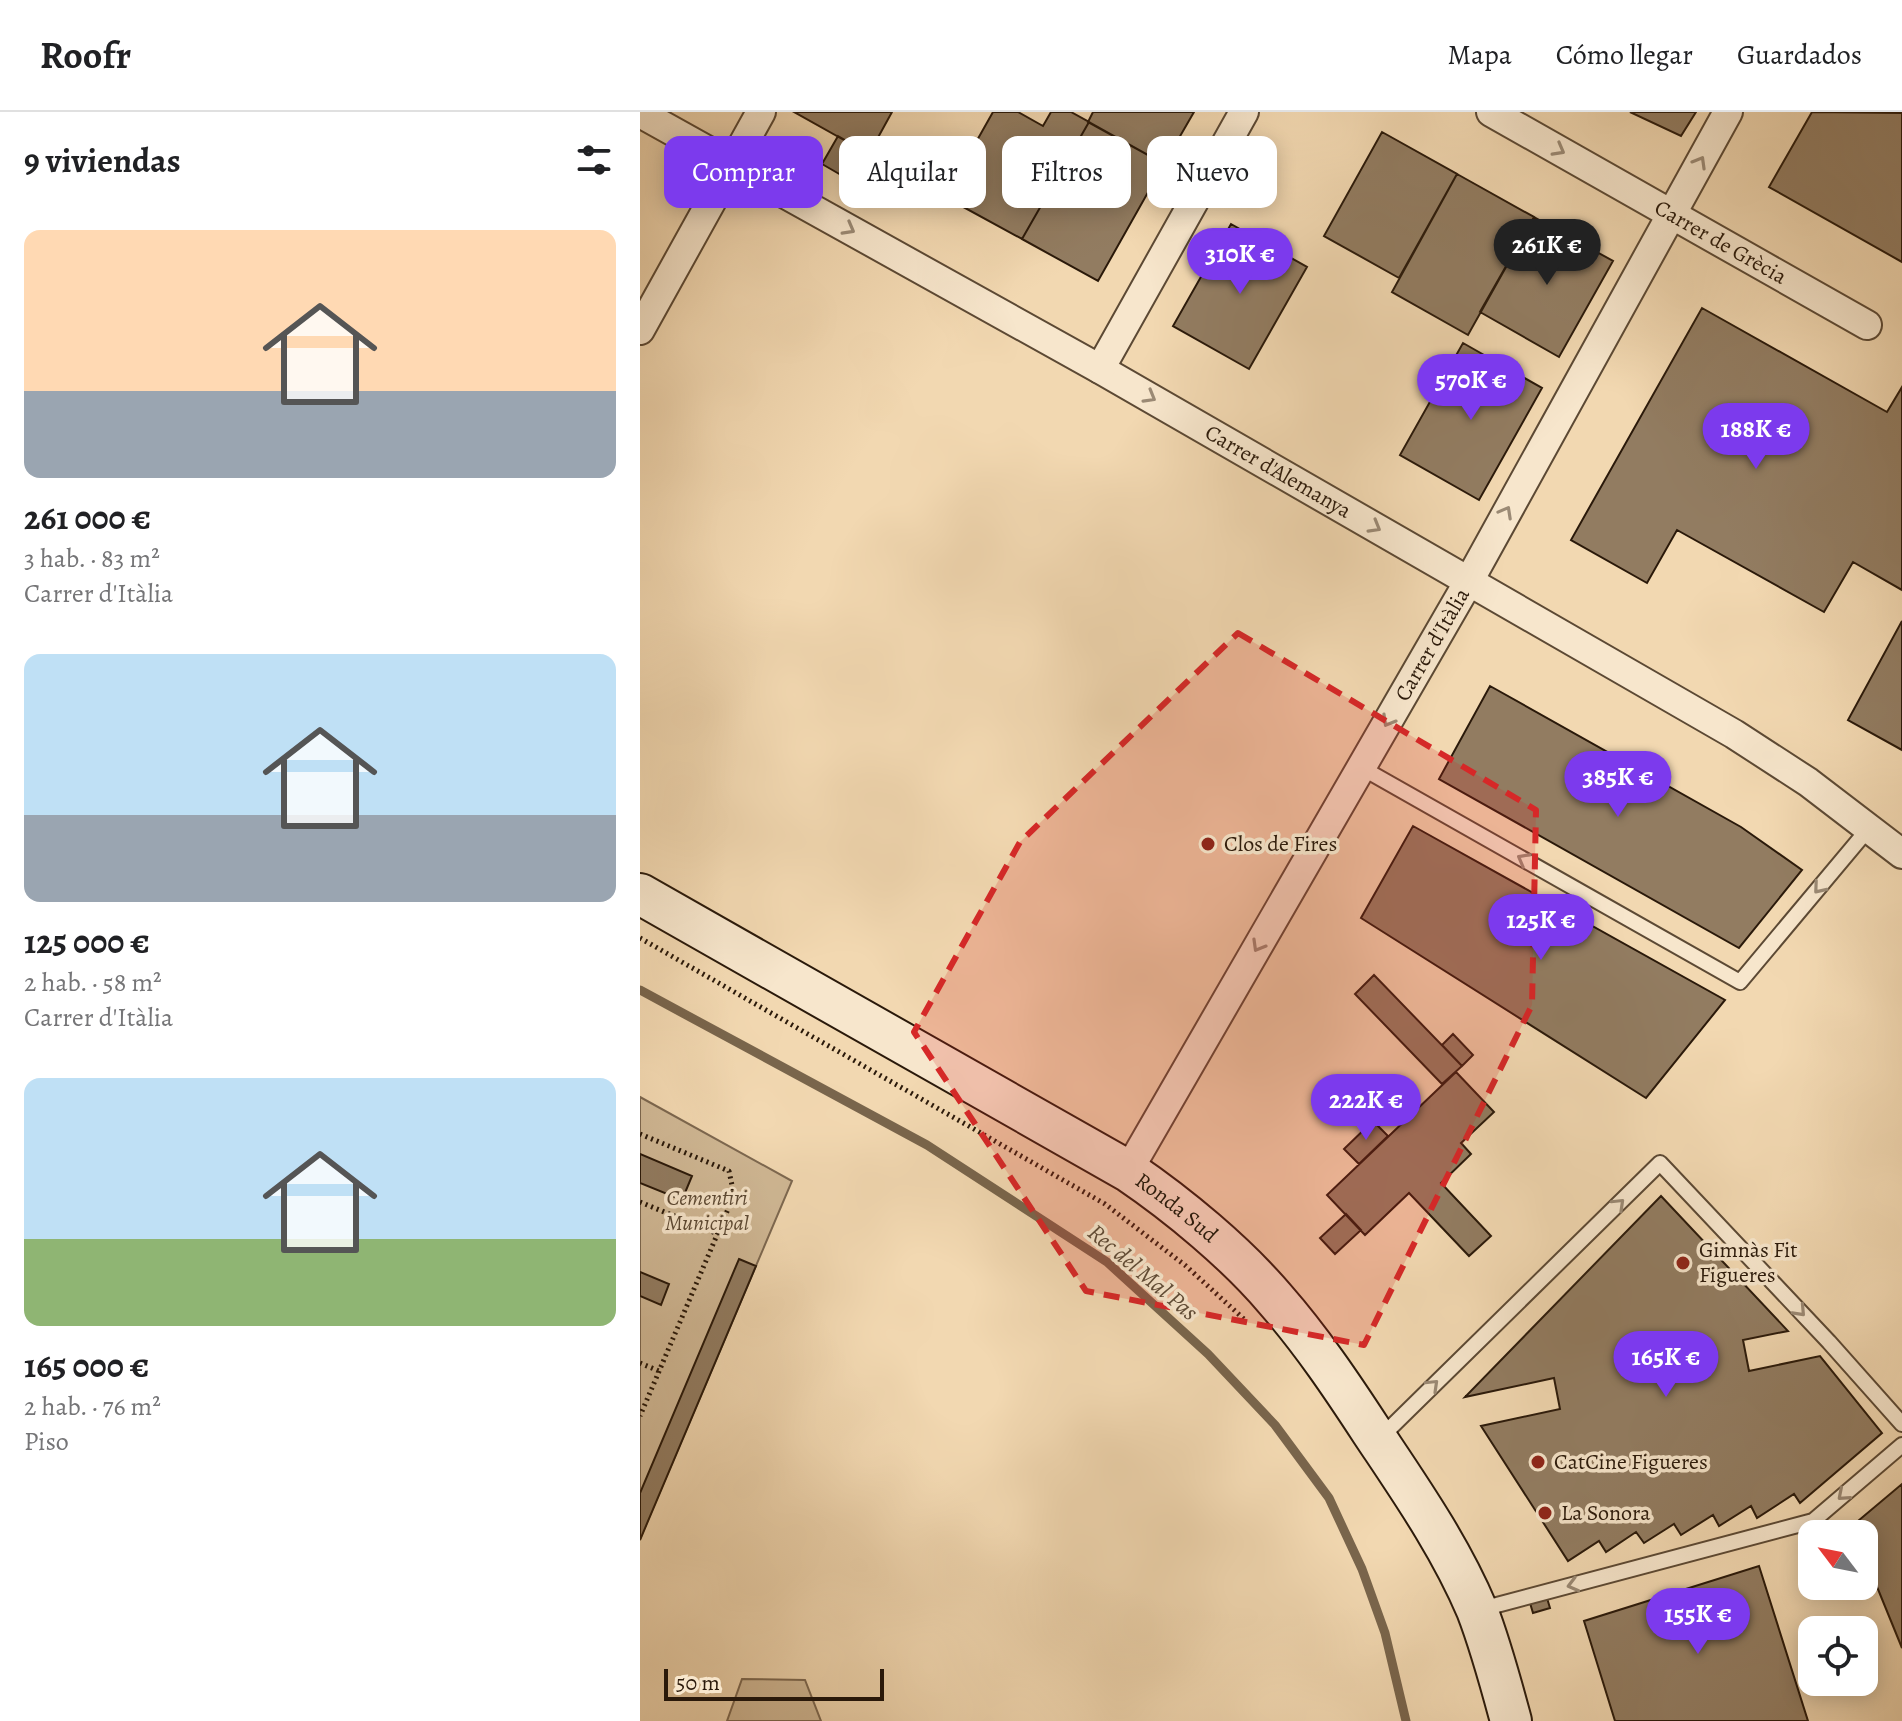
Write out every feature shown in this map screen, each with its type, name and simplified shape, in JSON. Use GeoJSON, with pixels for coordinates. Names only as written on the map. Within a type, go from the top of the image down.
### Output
{"type":"FeatureCollection","features":[{"type":"Feature","properties":{"kind":"main road","name":"Ronda Sud"},"geometry":{"type":"LineString","coordinates":[[640,894],[1128,1171],[1185,1214],[1245,1268],[1274,1297],[1323,1359],[1425,1512],[1476,1610],[1511,1721]]}},
{"type":"Feature","properties":{"kind":"street"},"geometry":{"type":"LineString","coordinates":[[748,136],[761,112]]}},
{"type":"Feature","properties":{"kind":"street"},"geometry":{"type":"LineString","coordinates":[[1100,369],[1244,112]]}},
{"type":"Feature","properties":{"kind":"street","name":"Carrer de Grècia"},"geometry":{"type":"LineString","coordinates":[[1491,112],[1867,325]]}},
{"type":"Feature","properties":{"kind":"street","name":"Carrer d'Itàlia"},"geometry":{"type":"LineString","coordinates":[[1128,1171],[1469,581],[1728,112]]}},
{"type":"Feature","properties":{"kind":"street","name":"Carrer d'Alemanya"},"geometry":{"type":"LineString","coordinates":[[640,113],[681,136]]}},
{"type":"Feature","properties":{"kind":"street"},"geometry":{"type":"LineString","coordinates":[[640,330],[708,208]]}},
{"type":"Feature","properties":{"kind":"street","name":"Carrer d'Alemanya"},"geometry":{"type":"LineString","coordinates":[[811,208],[1100,369],[1734,734],[1808,782],[1902,854]]}},
{"type":"Feature","properties":{"kind":"lane"},"geometry":{"type":"LineString","coordinates":[[1362,768],[1740,982],[1869,828]]}},
{"type":"Feature","properties":{"kind":"lane"},"geometry":{"type":"LineString","coordinates":[[1378,1440],[1660,1163],[1902,1424]]}},
{"type":"Feature","properties":{"kind":"lane"},"geometry":{"type":"LineString","coordinates":[[1476,1610],[1813,1521],[1902,1445]]}},
{"type":"Feature","properties":{"kind":"path"},"geometry":{"type":"LineString","coordinates":[[640,938],[1105,1204],[1186,1266],[1253,1328]]}},
{"type":"Feature","properties":{"kind":"path"},"geometry":{"type":"LineString","coordinates":[[640,1134],[729,1171],[734,1195],[640,1416]]}},
{"type":"Feature","properties":{"kind":"path"},"geometry":{"type":"LineString","coordinates":[[640,1202],[718,1234]]}},
{"type":"Feature","properties":{"kind":"path"},"geometry":{"type":"LineString","coordinates":[[640,1363],[659,1371]]}},
{"type":"Feature","properties":{"kind":"highlighted area"},"geometry":{"type":"Polygon","coordinates":[[[1238,633],[1536,810],[1532,1005],[1364,1345],[1086,1291],[914,1032],[1020,842],[1238,633]]]}},
{"type":"Feature","properties":{"kind":"green space","name":"Cementiri Municipal"},"geometry":{"type":"Polygon","coordinates":[[[640,1097],[792,1181],[640,1539],[640,1097]]]}},
{"type":"Feature","properties":{"kind":"green space"},"geometry":{"type":"Polygon","coordinates":[[[742,1679],[805,1680],[821,1721],[727,1721],[742,1679]]]}},
{"type":"Feature","properties":{"kind":"building"},"geometry":{"type":"Polygon","coordinates":[[[794,112],[892,112],[879,136],[839,137],[794,112]]]}},
{"type":"Feature","properties":{"kind":"building"},"geometry":{"type":"Polygon","coordinates":[[[993,112],[1018,112],[1043,126],[1051,112],[1071,112],[1089,122],[1081,136],[1002,136],[1002,208],[1040,208],[1022,239],[965,208],[986,208],[986,136],[979,136],[993,112]]]}},
{"type":"Feature","properties":{"kind":"building"},"geometry":{"type":"Polygon","coordinates":[[[1093,112],[1194,112],[1180,136],[1147,136],[1147,155],[1131,146],[1131,136],[1113,136],[1088,122],[1093,112]]]}},
{"type":"Feature","properties":{"kind":"building"},"geometry":{"type":"Polygon","coordinates":[[[1630,112],[1696,112],[1681,136],[1630,112]]]}},
{"type":"Feature","properties":{"kind":"building"},"geometry":{"type":"Polygon","coordinates":[[[1812,112],[1902,113],[1902,262],[1769,187],[1812,112]]]}},
{"type":"Feature","properties":{"kind":"building"},"geometry":{"type":"Polygon","coordinates":[[[1089,122],[1114,136],[1081,136],[1089,122]]]}},
{"type":"Feature","properties":{"kind":"building"},"geometry":{"type":"Polygon","coordinates":[[[1382,132],[1457,174],[1399,278],[1324,236],[1382,132]]]}},
{"type":"Feature","properties":{"kind":"building"},"geometry":{"type":"Polygon","coordinates":[[[838,136],[839,137],[839,174],[823,162],[838,136]]]}},
{"type":"Feature","properties":{"kind":"building"},"geometry":{"type":"Polygon","coordinates":[[[1131,146],[1147,154],[1147,194],[1098,281],[1022,239],[1040,208],[1131,208],[1131,146]]]}},
{"type":"Feature","properties":{"kind":"building"},"geometry":{"type":"Polygon","coordinates":[[[1457,174],[1534,217],[1468,335],[1392,292],[1457,174]]]}},
{"type":"Feature","properties":{"kind":"building"},"geometry":{"type":"Polygon","coordinates":[[[1534,217],[1613,261],[1559,357],[1480,312],[1534,217]]]}},
{"type":"Feature","properties":{"kind":"building"},"geometry":{"type":"Polygon","coordinates":[[[1231,224],[1307,267],[1249,369],[1173,326],[1231,224]]]}},
{"type":"Feature","properties":{"kind":"building"},"geometry":{"type":"Polygon","coordinates":[[[1702,308],[1887,412],[1902,387],[1902,590],[1853,562],[1824,612],[1677,530],[1647,583],[1571,540],[1702,308]]]}},
{"type":"Feature","properties":{"kind":"building"},"geometry":{"type":"Polygon","coordinates":[[[1463,343],[1542,388],[1479,500],[1400,455],[1463,343]]]}},
{"type":"Feature","properties":{"kind":"building"},"geometry":{"type":"Polygon","coordinates":[[[1902,621],[1902,750],[1848,720],[1902,621]]]}},
{"type":"Feature","properties":{"kind":"building"},"geometry":{"type":"Polygon","coordinates":[[[1490,686],[1741,827],[1802,870],[1739,948],[1439,779],[1490,686]]]}},
{"type":"Feature","properties":{"kind":"building"},"geometry":{"type":"Polygon","coordinates":[[[1413,826],[1725,1000],[1646,1098],[1361,918],[1413,826]]]}},
{"type":"Feature","properties":{"kind":"building"},"geometry":{"type":"Polygon","coordinates":[[[1374,975],[1462,1066],[1442,1084],[1355,994],[1374,975]]]}},
{"type":"Feature","properties":{"kind":"building"},"geometry":{"type":"Polygon","coordinates":[[[1453,1034],[1473,1055],[1462,1066],[1442,1045],[1453,1034]]]}},
{"type":"Feature","properties":{"kind":"building"},"geometry":{"type":"Polygon","coordinates":[[[1456,1072],[1494,1112],[1461,1143],[1471,1154],[1441,1183],[1491,1236],[1469,1256],[1409,1193],[1365,1235],[1327,1195],[1456,1072]]]}},
{"type":"Feature","properties":{"kind":"building"},"geometry":{"type":"Polygon","coordinates":[[[1373,1121],[1388,1136],[1359,1164],[1344,1149],[1373,1121]]]}},
{"type":"Feature","properties":{"kind":"building"},"geometry":{"type":"Polygon","coordinates":[[[640,1154],[692,1176],[682,1200],[640,1183],[640,1154]]]}},
{"type":"Feature","properties":{"kind":"building"},"geometry":{"type":"Polygon","coordinates":[[[1661,1196],[1788,1331],[1743,1340],[1749,1371],[1820,1356],[1882,1433],[1800,1503],[1794,1494],[1757,1518],[1751,1506],[1719,1526],[1713,1515],[1681,1535],[1674,1524],[1644,1543],[1636,1532],[1606,1552],[1599,1541],[1568,1561],[1481,1426],[1560,1409],[1554,1378],[1465,1397],[1661,1196]]]}},
{"type":"Feature","properties":{"kind":"building"},"geometry":{"type":"Polygon","coordinates":[[[1346,1214],[1361,1230],[1335,1254],[1320,1238],[1346,1214]]]}},
{"type":"Feature","properties":{"kind":"building"},"geometry":{"type":"Polygon","coordinates":[[[739,1259],[756,1266],[640,1540],[640,1493],[739,1259]]]}},
{"type":"Feature","properties":{"kind":"building"},"geometry":{"type":"Polygon","coordinates":[[[640,1272],[669,1284],[661,1305],[640,1296],[640,1272]]]}},
{"type":"Feature","properties":{"kind":"building"},"geometry":{"type":"Polygon","coordinates":[[[1902,1484],[1902,1648],[1878,1589],[1878,1520],[1859,1520],[1902,1484]]]}},
{"type":"Feature","properties":{"kind":"building"},"geometry":{"type":"Polygon","coordinates":[[[1759,1566],[1808,1721],[1615,1721],[1584,1621],[1759,1566]]]}},
{"type":"Feature","properties":{"kind":"building"},"geometry":{"type":"Polygon","coordinates":[[[1547,1598],[1550,1608],[1533,1613],[1530,1603],[1547,1598]]]}},
{"type":"Feature","properties":{"kind":"waterway","name":"Rec del Mal Pas"},"geometry":{"type":"LineString","coordinates":[[640,990],[927,1145],[1107,1262],[1208,1354],[1275,1425],[1329,1498],[1362,1569],[1385,1633],[1406,1721]]}},
{"type":"Feature","properties":{"kind":"place","name":"Clos de Fires"},"geometry":{"type":"Point","coordinates":[1208,844]}},
{"type":"Feature","properties":{"kind":"place","name":"Gimnàs Fit Figueres"},"geometry":{"type":"Point","coordinates":[1683,1263]}},
{"type":"Feature","properties":{"kind":"place","name":"CatCine Figueres"},"geometry":{"type":"Point","coordinates":[1538,1462]}},
{"type":"Feature","properties":{"kind":"place","name":"La Sonora"},"geometry":{"type":"Point","coordinates":[1545,1513]}}]}
